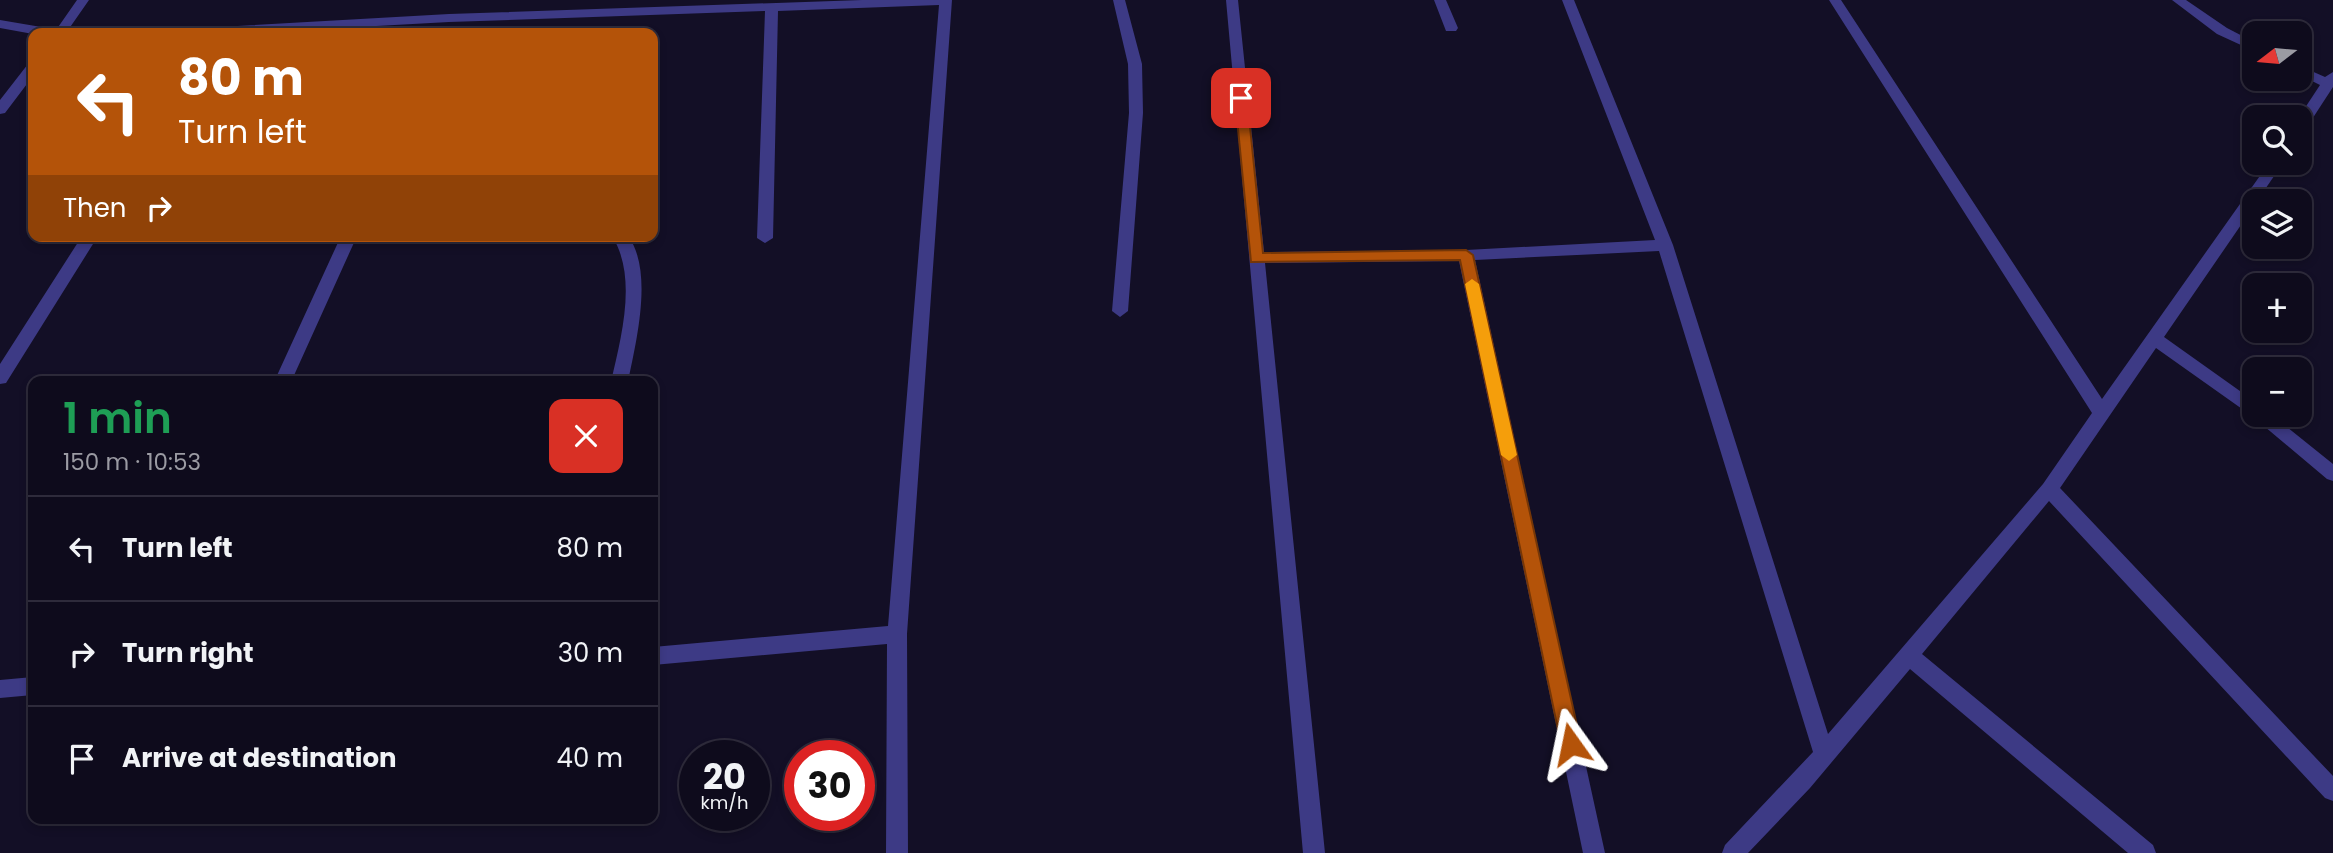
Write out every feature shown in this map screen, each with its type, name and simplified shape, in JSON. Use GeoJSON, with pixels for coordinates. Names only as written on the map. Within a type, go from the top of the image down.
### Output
{"type":"FeatureCollection","features":[{"type":"Feature","properties":{"kind":"street"},"geometry":{"type":"LineString","coordinates":[[63,28],[83,0]]}},
{"type":"Feature","properties":{"kind":"street"},"geometry":{"type":"LineString","coordinates":[[1119,0],[1135,64],[1136,113],[1120,311]]}},
{"type":"Feature","properties":{"kind":"street"},"geometry":{"type":"LineString","coordinates":[[1232,0],[1314,853]]}},
{"type":"Feature","properties":{"kind":"street"},"geometry":{"type":"LineString","coordinates":[[1440,0],[1451,29]]}},
{"type":"Feature","properties":{"kind":"street"},"geometry":{"type":"LineString","coordinates":[[1568,0],[1665,245],[1824,754]]}},
{"type":"Feature","properties":{"kind":"street"},"geometry":{"type":"LineString","coordinates":[[1835,0],[2101,412]]}},
{"type":"Feature","properties":{"kind":"street"},"geometry":{"type":"LineString","coordinates":[[2178,0],[2222,31],[2242,41]]}},
{"type":"Feature","properties":{"kind":"street"},"geometry":{"type":"LineString","coordinates":[[284,28],[449,18],[946,1],[897,634],[897,853]]}},
{"type":"Feature","properties":{"kind":"street"},"geometry":{"type":"LineString","coordinates":[[765,238],[772,7]]}},
{"type":"Feature","properties":{"kind":"street"},"geometry":{"type":"LineString","coordinates":[[444,28],[449,18]]}},
{"type":"Feature","properties":{"kind":"street"},"geometry":{"type":"LineString","coordinates":[[0,24],[28,29]]}},
{"type":"Feature","properties":{"kind":"street"},"geometry":{"type":"LineString","coordinates":[[0,110],[28,74]]}},
{"type":"Feature","properties":{"kind":"street"},"geometry":{"type":"LineString","coordinates":[[2312,74],[2330,80],[2312,108]]}},
{"type":"Feature","properties":{"kind":"street"},"geometry":{"type":"LineString","coordinates":[[1732,853],[1802,781],[2049,489],[2268,175]]}},
{"type":"Feature","properties":{"kind":"street"},"geometry":{"type":"LineString","coordinates":[[0,379],[86,242]]}},
{"type":"Feature","properties":{"kind":"street"},"geometry":{"type":"LineString","coordinates":[[285,376],[346,242]]}},
{"type":"Feature","properties":{"kind":"street"},"geometry":{"type":"LineString","coordinates":[[620,376],[633,289],[632,264],[625,242]]}},
{"type":"Feature","properties":{"kind":"street"},"geometry":{"type":"LineString","coordinates":[[1256,258],[1466,255],[1665,245]]}},
{"type":"Feature","properties":{"kind":"street"},"geometry":{"type":"LineString","coordinates":[[1466,255],[1594,853]]}},
{"type":"Feature","properties":{"kind":"street"},"geometry":{"type":"LineString","coordinates":[[2154,338],[2242,401]]}},
{"type":"Feature","properties":{"kind":"street"},"geometry":{"type":"LineString","coordinates":[[2275,427],[2333,474]]}},
{"type":"Feature","properties":{"kind":"street"},"geometry":{"type":"LineString","coordinates":[[2049,489],[2333,791]]}},
{"type":"Feature","properties":{"kind":"street"},"geometry":{"type":"LineString","coordinates":[[658,656],[897,634]]}},
{"type":"Feature","properties":{"kind":"street"},"geometry":{"type":"LineString","coordinates":[[1908,654],[2145,853]]}},
{"type":"Feature","properties":{"kind":"street"},"geometry":{"type":"LineString","coordinates":[[0,689],[28,687]]}},
{"type":"Feature","properties":{"kind":"slow traffic"},"geometry":{"type":"LineString","coordinates":[[1472,284],[1509,455]]}},
{"type":"Feature","properties":{"kind":"route"},"geometry":{"type":"LineString","coordinates":[[1241,98],[1256,258],[1466,255],[1571,744]]}}]}
